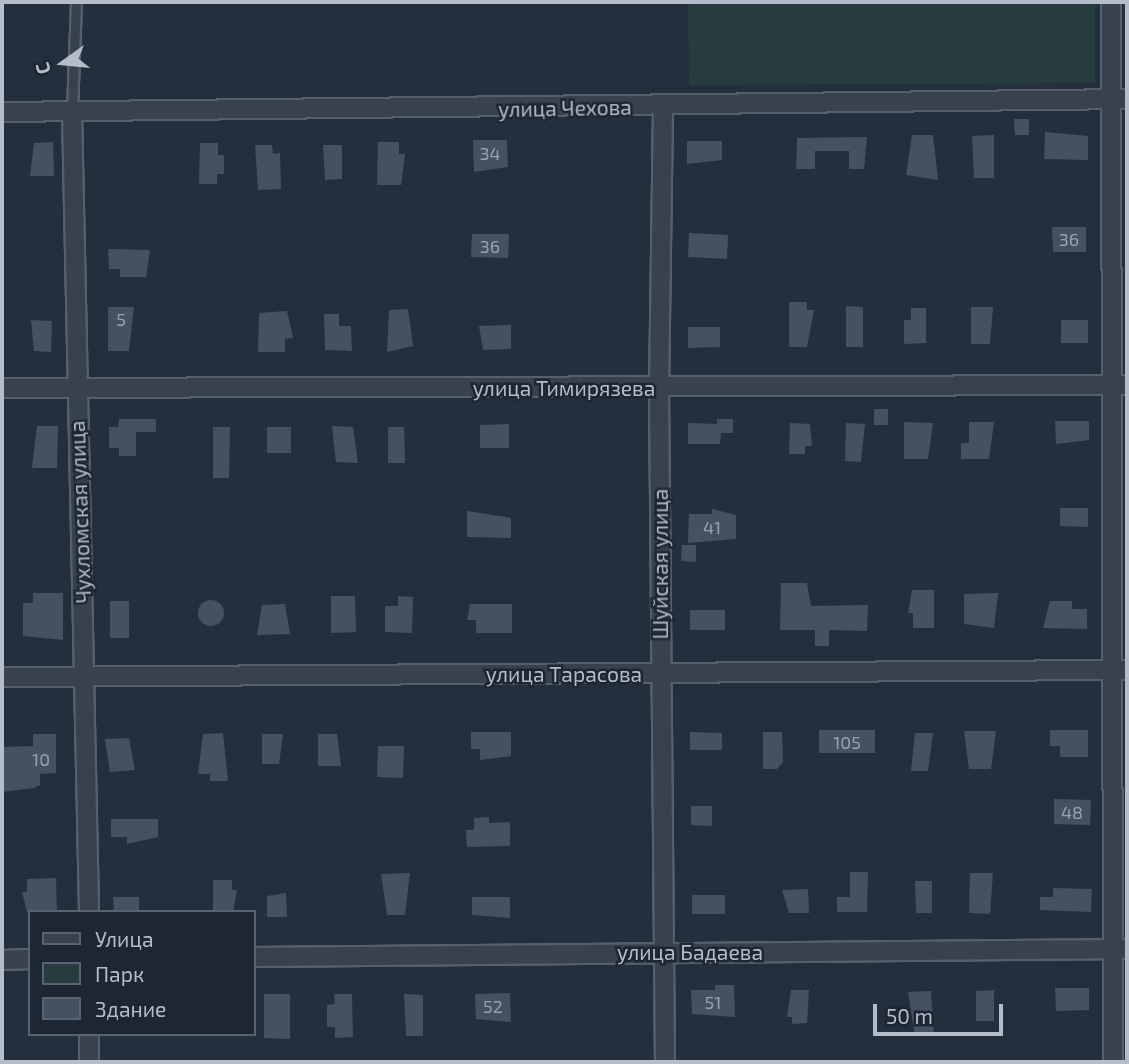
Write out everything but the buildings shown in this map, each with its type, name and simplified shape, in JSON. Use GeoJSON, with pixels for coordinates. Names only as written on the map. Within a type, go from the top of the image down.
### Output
{"type":"FeatureCollection","features":[{"type":"Feature","properties":{"kind":"street"},"geometry":{"type":"LineString","coordinates":[[1111,2],[1119,99],[1120,670],[1119,949],[1112,1062]]}},
{"type":"Feature","properties":{"kind":"street","name":"улица Чехова"},"geometry":{"type":"LineString","coordinates":[[2,113],[663,107],[1119,99]]}},
{"type":"Feature","properties":{"kind":"street","name":"Шуйская улица"},"geometry":{"type":"LineString","coordinates":[[663,107],[659,389],[665,1062]]}},
{"type":"Feature","properties":{"kind":"street","name":"Чухломская улица"},"geometry":{"type":"LineString","coordinates":[[72,113],[75,386],[86,675],[89,910]]}},
{"type":"Feature","properties":{"kind":"street","name":"улица Тимирязева"},"geometry":{"type":"LineString","coordinates":[[2,388],[75,386],[659,389],[1119,385]]}},
{"type":"Feature","properties":{"kind":"street","name":"улица Тарасова"},"geometry":{"type":"LineString","coordinates":[[2,677],[1120,670]]}},
{"type":"Feature","properties":{"kind":"street","name":"улица Бадаева"},"geometry":{"type":"LineString","coordinates":[[256,957],[664,951],[1119,949]]}},
{"type":"Feature","properties":{"kind":"street"},"geometry":{"type":"LineString","coordinates":[[2,960],[28,959]]}},
{"type":"Feature","properties":{"kind":"street"},"geometry":{"type":"LineString","coordinates":[[89,1036],[89,1062]]}},
{"type":"Feature","properties":{"kind":"lane"},"geometry":{"type":"LineString","coordinates":[[72,113],[76,2]]}},
{"type":"Feature","properties":{"kind":"green space"},"geometry":{"type":"Polygon","coordinates":[[[688,2],[1095,2],[1095,83],[689,85],[688,2]]]}}]}
